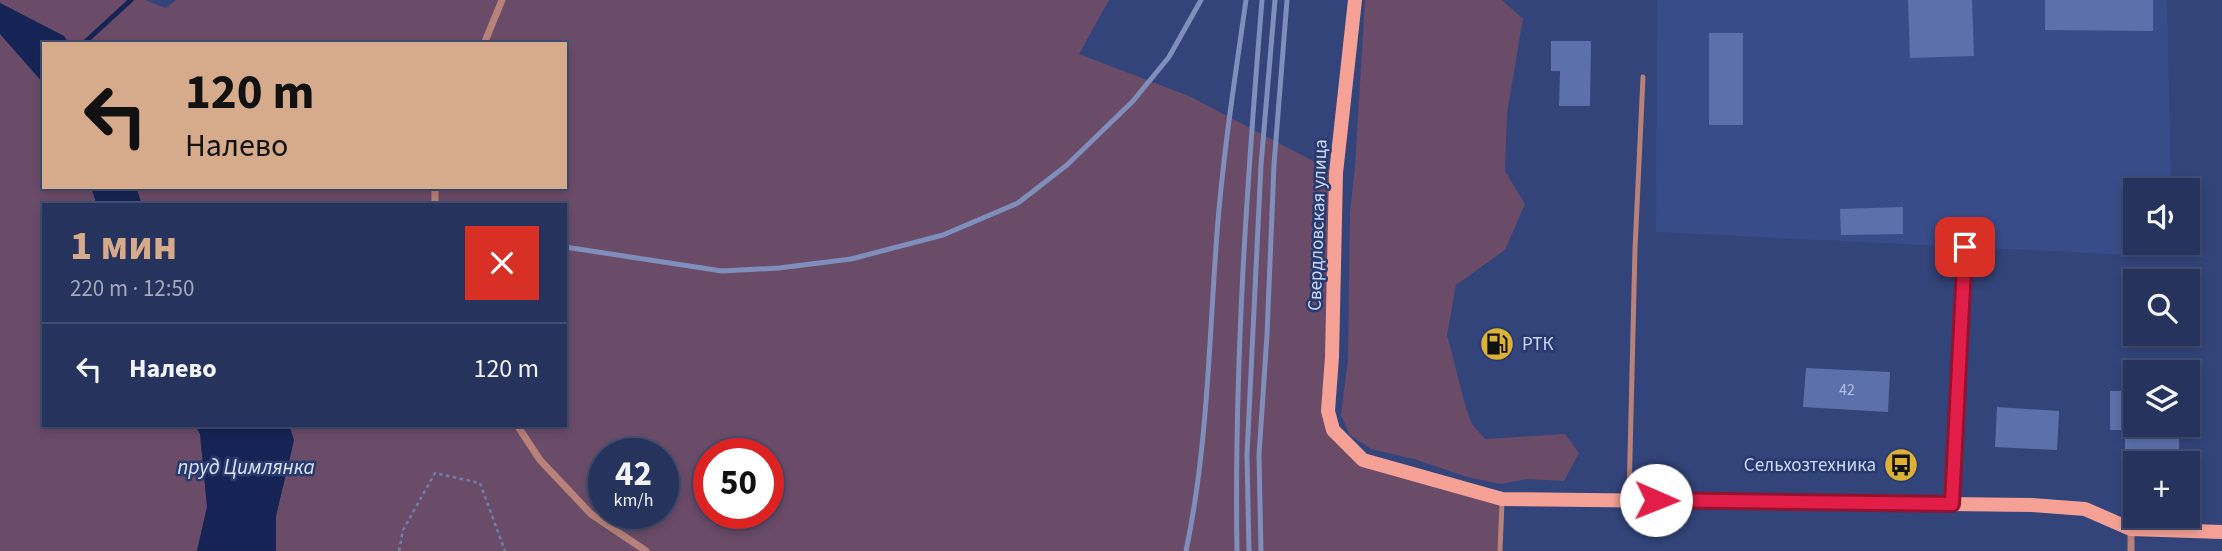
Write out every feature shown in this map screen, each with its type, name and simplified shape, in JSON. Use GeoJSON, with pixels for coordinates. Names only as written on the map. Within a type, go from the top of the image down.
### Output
{"type":"FeatureCollection","features":[{"type":"Feature","properties":{"kind":"main road","name":"Свердловская улица"},"geometry":{"type":"LineString","coordinates":[[1355,0],[1336,173],[1332,357],[1328,411],[1333,430],[1346,446],[1363,460],[1502,499]]}},
{"type":"Feature","properties":{"kind":"main road"},"geometry":{"type":"LineString","coordinates":[[1502,499],[2032,505],[2085,509],[2131,529],[2222,533]]}},
{"type":"Feature","properties":{"kind":"street"},"geometry":{"type":"LineString","coordinates":[[485,42],[502,0]]}},
{"type":"Feature","properties":{"kind":"street"},"geometry":{"type":"LineString","coordinates":[[518,427],[540,460],[591,514],[646,551]]}},
{"type":"Feature","properties":{"kind":"street"},"geometry":{"type":"LineString","coordinates":[[2131,529],[2131,551]]}},
{"type":"Feature","properties":{"kind":"lane"},"geometry":{"type":"LineString","coordinates":[[1629,500],[1635,249],[1643,77]]}},
{"type":"Feature","properties":{"kind":"lane"},"geometry":{"type":"LineString","coordinates":[[1952,504],[1965,247]]}},
{"type":"Feature","properties":{"kind":"lane"},"geometry":{"type":"LineString","coordinates":[[1500,551],[1502,499]]}},
{"type":"Feature","properties":{"kind":"path"},"geometry":{"type":"LineString","coordinates":[[399,551],[404,530],[435,473],[480,483],[505,551]]}},
{"type":"Feature","properties":{"kind":"shaded area"},"geometry":{"type":"Polygon","coordinates":[[[0,0],[145,0],[166,8],[176,0],[1109,0],[1079,54],[1189,96],[1336,173],[1328,411],[1364,460],[1502,499],[1500,551],[276,551],[276,516],[294,440],[290,427],[567,427],[567,203],[141,203],[137,189],[567,189],[567,42],[68,42],[64,36],[0,3],[0,0]]]}},
{"type":"Feature","properties":{"kind":"shaded area"},"geometry":{"type":"Polygon","coordinates":[[[1365,0],[1502,0],[1523,19],[1507,113],[1505,171],[1525,204],[1505,250],[1456,285],[1447,335],[1472,424],[1485,439],[1565,434],[1579,453],[1564,481],[1527,479],[1501,484],[1371,449],[1350,435],[1341,415],[1348,360],[1350,212],[1365,0]]]}},
{"type":"Feature","properties":{"kind":"shaded area"},"geometry":{"type":"Polygon","coordinates":[[[1657,0],[2167,0],[2171,178],[2123,178],[2123,255],[1656,232],[1657,0]]]}},
{"type":"Feature","properties":{"kind":"shaded area"},"geometry":{"type":"Polygon","coordinates":[[[0,34],[42,82],[42,189],[92,189],[96,203],[42,203],[42,427],[196,427],[200,434],[207,507],[197,551],[0,551],[0,34]]]}},
{"type":"Feature","properties":{"kind":"shaded area"},"geometry":{"type":"Polygon","coordinates":[[[2131,255],[2172,255],[2172,257],[2131,255]]]}},
{"type":"Feature","properties":{"kind":"water"},"geometry":{"type":"Polygon","coordinates":[[[0,3],[64,36],[68,42],[42,42],[42,82],[0,34],[0,3]]]}},
{"type":"Feature","properties":{"kind":"water"},"geometry":{"type":"Polygon","coordinates":[[[92,189],[137,189],[141,203],[96,203],[92,189]]]}},
{"type":"Feature","properties":{"kind":"water","name":"пруд Цимлянка"},"geometry":{"type":"Polygon","coordinates":[[[196,427],[290,427],[294,440],[276,516],[276,551],[197,551],[207,507],[200,434],[196,427]]]}},
{"type":"Feature","properties":{"kind":"building"},"geometry":{"type":"Polygon","coordinates":[[[1908,0],[1972,0],[1974,56],[1910,58],[1908,0]]]}},
{"type":"Feature","properties":{"kind":"building"},"geometry":{"type":"Polygon","coordinates":[[[2045,0],[2153,0],[2153,31],[2045,30],[2045,0]]]}},
{"type":"Feature","properties":{"kind":"building"},"geometry":{"type":"Polygon","coordinates":[[[1709,33],[1743,33],[1743,125],[1709,125],[1709,33]]]}},
{"type":"Feature","properties":{"kind":"building"},"geometry":{"type":"Polygon","coordinates":[[[1551,41],[1591,41],[1590,106],[1559,106],[1560,71],[1551,71],[1551,41]]]}},
{"type":"Feature","properties":{"kind":"building"},"geometry":{"type":"Polygon","coordinates":[[[1903,207],[1903,234],[1841,235],[1840,209],[1903,207]]]}},
{"type":"Feature","properties":{"kind":"building","name":"РТК"},"geometry":{"type":"Polygon","coordinates":[[[1490,329],[1505,330],[1505,359],[1490,359],[1490,329]]]}},
{"type":"Feature","properties":{"kind":"building"},"geometry":{"type":"Polygon","coordinates":[[[1806,368],[1890,372],[1888,412],[1803,407],[1806,368]]]}},
{"type":"Feature","properties":{"kind":"building"},"geometry":{"type":"Polygon","coordinates":[[[2110,391],[2123,391],[2123,430],[2110,430],[2110,391]]]}},
{"type":"Feature","properties":{"kind":"building"},"geometry":{"type":"Polygon","coordinates":[[[1997,407],[2059,411],[2057,450],[1995,447],[1997,407]]]}},
{"type":"Feature","properties":{"kind":"building"},"geometry":{"type":"Polygon","coordinates":[[[2125,437],[2179,437],[2179,450],[2125,450],[2125,437]]]}},
{"type":"Feature","properties":{"kind":"waterway"},"geometry":{"type":"LineString","coordinates":[[85,42],[131,0]]}},
{"type":"Feature","properties":{"kind":"railway"},"geometry":{"type":"LineString","coordinates":[[567,247],[722,271],[779,268],[851,259],[943,235],[1018,203],[1067,165],[1133,101],[1169,57],[1201,0]]}},
{"type":"Feature","properties":{"kind":"railway"},"geometry":{"type":"LineString","coordinates":[[1186,551],[1199,472],[1217,233],[1246,0]]}},
{"type":"Feature","properties":{"kind":"railway"},"geometry":{"type":"LineString","coordinates":[[1237,551],[1243,275],[1262,0]]}},
{"type":"Feature","properties":{"kind":"railway"},"geometry":{"type":"LineString","coordinates":[[1249,551],[1247,455],[1261,165],[1275,0]]}},
{"type":"Feature","properties":{"kind":"railway"},"geometry":{"type":"LineString","coordinates":[[1261,551],[1259,455],[1274,165],[1287,0]]}},
{"type":"Feature","properties":{"kind":"place","name":"РТК"},"geometry":{"type":"Point","coordinates":[1497,344]}},
{"type":"Feature","properties":{"kind":"place","name":"Сельхозтехника"},"geometry":{"type":"Point","coordinates":[1901,465]}},
{"type":"Feature","properties":{"kind":"route"},"geometry":{"type":"LineString","coordinates":[[1656,500],[1952,504],[1965,247]]}}]}
